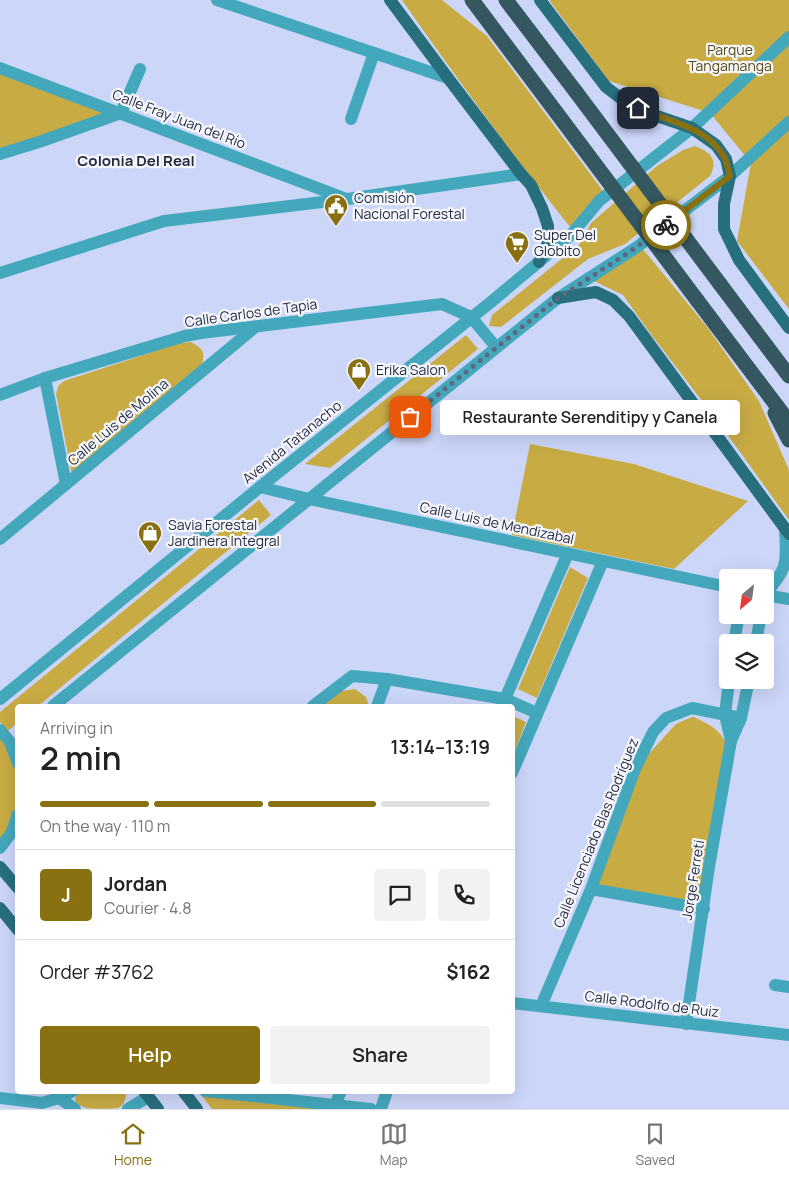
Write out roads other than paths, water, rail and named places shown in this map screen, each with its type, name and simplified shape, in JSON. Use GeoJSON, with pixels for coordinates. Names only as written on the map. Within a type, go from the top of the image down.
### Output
{"type":"FeatureCollection","features":[{"type":"Feature","properties":{"kind":"highway"},"geometry":{"type":"LineString","coordinates":[[460,0],[497,34]]}},
{"type":"Feature","properties":{"kind":"highway"},"geometry":{"type":"LineString","coordinates":[[472,0],[789,422]]}},
{"type":"Feature","properties":{"kind":"highway"},"geometry":{"type":"LineString","coordinates":[[506,0],[789,376]]}},
{"type":"Feature","properties":{"kind":"highway"},"geometry":{"type":"LineString","coordinates":[[760,383],[789,440]]}},
{"type":"Feature","properties":{"kind":"main road"},"geometry":{"type":"LineString","coordinates":[[390,0],[531,185],[548,226],[548,243],[539,262]]}},
{"type":"Feature","properties":{"kind":"main road"},"geometry":{"type":"LineString","coordinates":[[540,0],[606,87],[623,100],[654,115],[692,128],[716,145],[726,159],[730,176],[724,204],[724,229],[739,260],[789,328]]}},
{"type":"Feature","properties":{"kind":"main road"},"geometry":{"type":"LineString","coordinates":[[558,298],[596,292],[613,300],[629,316],[787,532]]}},
{"type":"Feature","properties":{"kind":"main road"},"geometry":{"type":"LineString","coordinates":[[0,867],[15,884]]}},
{"type":"Feature","properties":{"kind":"main road"},"geometry":{"type":"LineString","coordinates":[[0,908],[15,926]]}},
{"type":"Feature","properties":{"kind":"main road"},"geometry":{"type":"LineString","coordinates":[[146,1094],[158,1109]]}},
{"type":"Feature","properties":{"kind":"main road"},"geometry":{"type":"LineString","coordinates":[[185,1094],[197,1109]]}},
{"type":"Feature","properties":{"kind":"street"},"geometry":{"type":"LineString","coordinates":[[217,0],[448,78]]}},
{"type":"Feature","properties":{"kind":"street","name":"Avenida Tatanacho"},"geometry":{"type":"LineString","coordinates":[[0,699],[572,235],[599,201],[692,128],[789,37]]}},
{"type":"Feature","properties":{"kind":"street"},"geometry":{"type":"LineString","coordinates":[[352,120],[374,53]]}},
{"type":"Feature","properties":{"kind":"street","name":"Calle Fray Juan del Río"},"geometry":{"type":"LineString","coordinates":[[0,68],[347,199]]}},
{"type":"Feature","properties":{"kind":"street"},"geometry":{"type":"LineString","coordinates":[[0,154],[121,113],[140,69]]}},
{"type":"Feature","properties":{"kind":"street"},"geometry":{"type":"LineString","coordinates":[[55,704],[558,298],[636,247],[730,176],[789,122]]}},
{"type":"Feature","properties":{"kind":"street"},"geometry":{"type":"LineString","coordinates":[[0,273],[164,222],[347,199],[521,174]]}},
{"type":"Feature","properties":{"kind":"street","name":"Calle Carlos de Tapia"},"geometry":{"type":"LineString","coordinates":[[0,395],[45,378],[185,336],[442,304],[471,317],[496,348]]}},
{"type":"Feature","properties":{"kind":"street","name":"Calle Luis de Molina"},"geometry":{"type":"LineString","coordinates":[[0,539],[254,328]]}},
{"type":"Feature","properties":{"kind":"street"},"geometry":{"type":"LineString","coordinates":[[45,378],[66,484]]}},
{"type":"Feature","properties":{"kind":"street","name":"Calle Luis de Mendizabal"},"geometry":{"type":"LineString","coordinates":[[260,487],[719,585]]}},
{"type":"Feature","properties":{"kind":"street"},"geometry":{"type":"LineString","coordinates":[[774,584],[783,570],[787,556],[787,532]]}},
{"type":"Feature","properties":{"kind":"street"},"geometry":{"type":"LineString","coordinates":[[316,704],[352,676],[387,678],[504,703],[568,553]]}},
{"type":"Feature","properties":{"kind":"street"},"geometry":{"type":"LineString","coordinates":[[515,766],[603,561]]}},
{"type":"Feature","properties":{"kind":"street"},"geometry":{"type":"LineString","coordinates":[[774,596],[789,599]]}},
{"type":"Feature","properties":{"kind":"street"},"geometry":{"type":"LineString","coordinates":[[378,704],[387,678]]}},
{"type":"Feature","properties":{"kind":"street","name":"Jorge Ferreti"},"geometry":{"type":"LineString","coordinates":[[727,689],[726,715],[731,741]]}},
{"type":"Feature","properties":{"kind":"street","name":"Jorge Ferreti"},"geometry":{"type":"LineString","coordinates":[[686,1024],[709,867],[731,741],[741,718],[747,689]]}},
{"type":"Feature","properties":{"kind":"street"},"geometry":{"type":"LineString","coordinates":[[515,706],[538,713]]}},
{"type":"Feature","properties":{"kind":"street","name":"Calle Licenciado Blas Rodríguez"},"geometry":{"type":"LineString","coordinates":[[541,1006],[591,889],[634,769],[653,732],[666,718],[692,708],[741,718]]}},
{"type":"Feature","properties":{"kind":"street"},"geometry":{"type":"LineString","coordinates":[[0,730],[14,738]]}},
{"type":"Feature","properties":{"kind":"street"},"geometry":{"type":"LineString","coordinates":[[0,848],[12,832],[15,823]]}},
{"type":"Feature","properties":{"kind":"street"},"geometry":{"type":"LineString","coordinates":[[591,889],[704,909]]}},
{"type":"Feature","properties":{"kind":"street"},"geometry":{"type":"LineString","coordinates":[[775,985],[789,987]]}},
{"type":"Feature","properties":{"kind":"street","name":"Calle Rodolfo de Ruiz"},"geometry":{"type":"LineString","coordinates":[[515,1003],[789,1035]]}},
{"type":"Feature","properties":{"kind":"street"},"geometry":{"type":"LineString","coordinates":[[0,1098],[42,1103],[67,1094]]}},
{"type":"Feature","properties":{"kind":"street"},"geometry":{"type":"LineString","coordinates":[[128,1109],[146,1094]]}},
{"type":"Feature","properties":{"kind":"street"},"geometry":{"type":"LineString","coordinates":[[228,1094],[334,1107],[371,1109]]}},
{"type":"Feature","properties":{"kind":"street"},"geometry":{"type":"LineString","coordinates":[[334,1107],[339,1094]]}},
{"type":"Feature","properties":{"kind":"street"},"geometry":{"type":"LineString","coordinates":[[381,1109],[386,1094]]}},
{"type":"Feature","properties":{"kind":"street"},"geometry":{"type":"LineString","coordinates":[[59,1098],[75,1109]]}},
{"type":"Feature","properties":{"kind":"place","name":"Comisión Nacional Forestal"},"geometry":{"type":"Point","coordinates":[336,227]}},
{"type":"Feature","properties":{"kind":"place","name":"Super Del Globito"},"geometry":{"type":"Point","coordinates":[517,264]}},
{"type":"Feature","properties":{"kind":"place","name":"Erika Salon"},"geometry":{"type":"Point","coordinates":[359,391]}},
{"type":"Feature","properties":{"kind":"place","name":"Restaurante Serenditipy y Canela"},"geometry":{"type":"Point","coordinates":[410,417]}},
{"type":"Feature","properties":{"kind":"place","name":"Savia Forestal Jardinera Integral"},"geometry":{"type":"Point","coordinates":[150,554]}},
{"type":"Feature","properties":{"kind":"district","name":"Colonia Del Real"},"geometry":{"type":"Point","coordinates":[136,161]}},
{"type":"Feature","properties":{"kind":"park label","name":"Parque Tangamanga"},"geometry":{"type":"Point","coordinates":[730,58]}}]}
